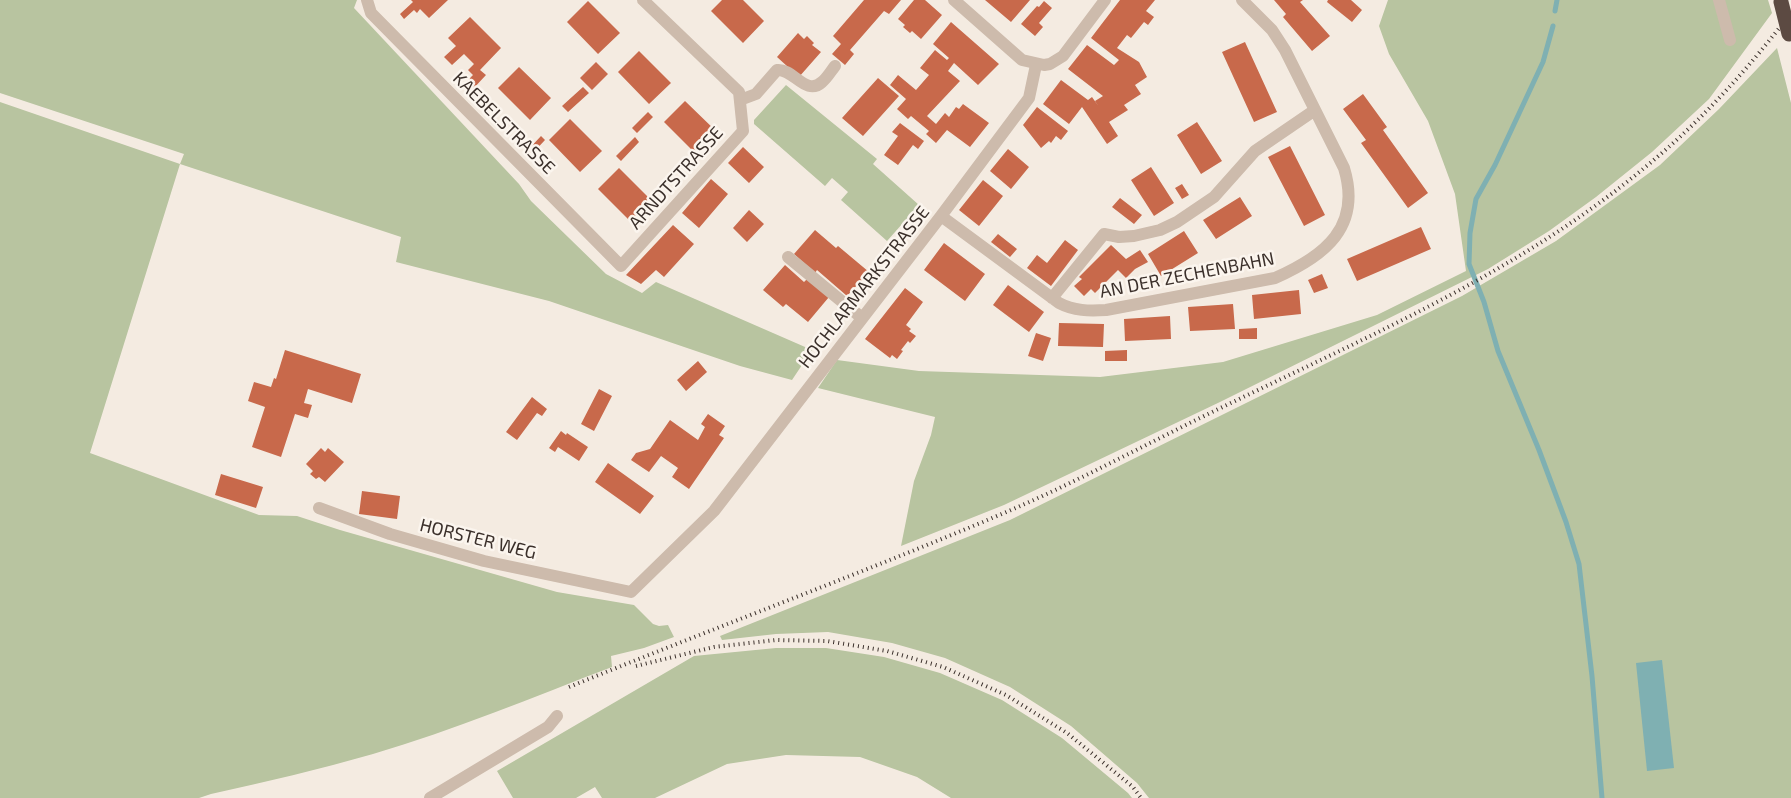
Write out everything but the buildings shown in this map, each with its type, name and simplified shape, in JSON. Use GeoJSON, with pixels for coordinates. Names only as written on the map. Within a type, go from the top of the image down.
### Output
{"type":"FeatureCollection","features":[{"type":"Feature","properties":{"kind":"highway"},"geometry":{"type":"LineString","coordinates":[[1781,2],[1789,34]]}},
{"type":"Feature","properties":{"kind":"street","name":"ARNDTSTRASSE"},"geometry":{"type":"LineString","coordinates":[[621,266],[743,131],[739,92],[643,0]]}},
{"type":"Feature","properties":{"kind":"street"},"geometry":{"type":"LineString","coordinates":[[954,0],[1022,60],[1036,65],[1050,64],[1063,56],[1105,0]]}},
{"type":"Feature","properties":{"kind":"street","name":"AN DER ZECHENBAHN"},"geometry":{"type":"LineString","coordinates":[[941,216],[1052,298],[1068,308],[1080,310],[1106,310],[1275,278],[1300,266],[1315,256],[1340,232],[1350,204],[1348,182],[1344,168],[1285,50],[1272,30],[1242,0]]}},
{"type":"Feature","properties":{"kind":"street"},"geometry":{"type":"LineString","coordinates":[[1719,0],[1730,40]]}},
{"type":"Feature","properties":{"kind":"street","name":"KAEBELSTRASSE"},"geometry":{"type":"LineString","coordinates":[[366,1],[371,13],[621,266]]}},
{"type":"Feature","properties":{"kind":"street","name":"HOCHLARMARKSTRASSE"},"geometry":{"type":"LineString","coordinates":[[631,592],[714,511],[941,216],[1029,98],[1036,65]]}},
{"type":"Feature","properties":{"kind":"street"},"geometry":{"type":"LineString","coordinates":[[740,100],[756,94],[777,70],[785,71],[808,86],[814,86],[823,82],[834,66]]}},
{"type":"Feature","properties":{"kind":"street"},"geometry":{"type":"LineString","coordinates":[[1052,298],[1104,234],[1134,236],[1160,230],[1177,222],[1214,197],[1255,151],[1315,110]]}},
{"type":"Feature","properties":{"kind":"street"},"geometry":{"type":"LineString","coordinates":[[788,257],[862,318]]}},
{"type":"Feature","properties":{"kind":"street","name":"HORSTER WEG"},"geometry":{"type":"LineString","coordinates":[[319,508],[390,534],[484,561],[631,592]]}},
{"type":"Feature","properties":{"kind":"street"},"geometry":{"type":"LineString","coordinates":[[430,798],[548,727],[558,716]]}},
{"type":"Feature","properties":{"kind":"green space"},"geometry":{"type":"Polygon","coordinates":[[[0,0],[357,0],[354,8],[519,184],[531,201],[606,274],[642,293],[656,282],[812,350],[792,380],[740,366],[549,301],[396,262],[401,237],[180,164],[184,154],[0,93],[0,0]]]}},
{"type":"Feature","properties":{"kind":"green space"},"geometry":{"type":"Polygon","coordinates":[[[1388,0],[1768,0],[1772,13],[1709,99],[1652,152],[1596,197],[1549,231],[1488,269],[1220,402],[1004,505],[901,546],[914,481],[931,435],[935,417],[818,388],[837,360],[919,371],[1100,377],[1223,362],[1377,315],[1466,271],[1455,194],[1428,121],[1389,54],[1379,26],[1388,0]]]}},
{"type":"Feature","properties":{"kind":"green space"},"geometry":{"type":"Polygon","coordinates":[[[1777,48],[1791,103],[1791,798],[1149,798],[1137,783],[1071,726],[1010,687],[945,658],[892,643],[828,632],[776,634],[722,640],[720,636],[1010,520],[1462,296],[1556,241],[1660,165],[1719,109],[1777,48]]]}},
{"type":"Feature","properties":{"kind":"green space"},"geometry":{"type":"Polygon","coordinates":[[[786,85],[877,159],[873,164],[919,205],[887,241],[841,200],[848,192],[832,178],[825,186],[754,124],[754,120],[786,85]]]}},
{"type":"Feature","properties":{"kind":"green space"},"geometry":{"type":"Polygon","coordinates":[[[0,102],[180,164],[90,453],[259,515],[297,516],[557,592],[634,605],[653,624],[659,626],[668,625],[674,637],[644,648],[611,656],[612,667],[494,713],[404,745],[353,760],[199,798],[0,798],[0,102]]]}},
{"type":"Feature","properties":{"kind":"green space"},"geometry":{"type":"Polygon","coordinates":[[[776,648],[826,648],[884,657],[940,673],[1002,700],[1062,738],[1132,798],[951,798],[917,777],[860,757],[786,755],[727,764],[655,798],[602,798],[595,787],[576,798],[513,798],[497,771],[694,656],[776,648]]]}},
{"type":"Feature","properties":{"kind":"water"},"geometry":{"type":"Polygon","coordinates":[[[1662,660],[1674,768],[1647,771],[1636,663],[1662,660]]]}},
{"type":"Feature","properties":{"kind":"waterway"},"geometry":{"type":"LineString","coordinates":[[1555,11],[1557,0]]}},
{"type":"Feature","properties":{"kind":"waterway"},"geometry":{"type":"LineString","coordinates":[[1553,26],[1543,62],[1495,165],[1476,199],[1470,233],[1469,264],[1484,302],[1498,351],[1539,450],[1566,522],[1579,564],[1592,676],[1602,798]]}},
{"type":"Feature","properties":{"kind":"railway"},"geometry":{"type":"LineString","coordinates":[[569,687],[896,558],[1004,513],[1091,473],[1453,294],[1506,264],[1558,231],[1608,196],[1656,158],[1693,125],[1727,89],[1791,13]]}},
{"type":"Feature","properties":{"kind":"railway"},"geometry":{"type":"LineString","coordinates":[[636,666],[714,647],[776,640],[827,641],[887,651],[943,667],[1006,695],[1067,733],[1133,787],[1141,798]]}}]}
